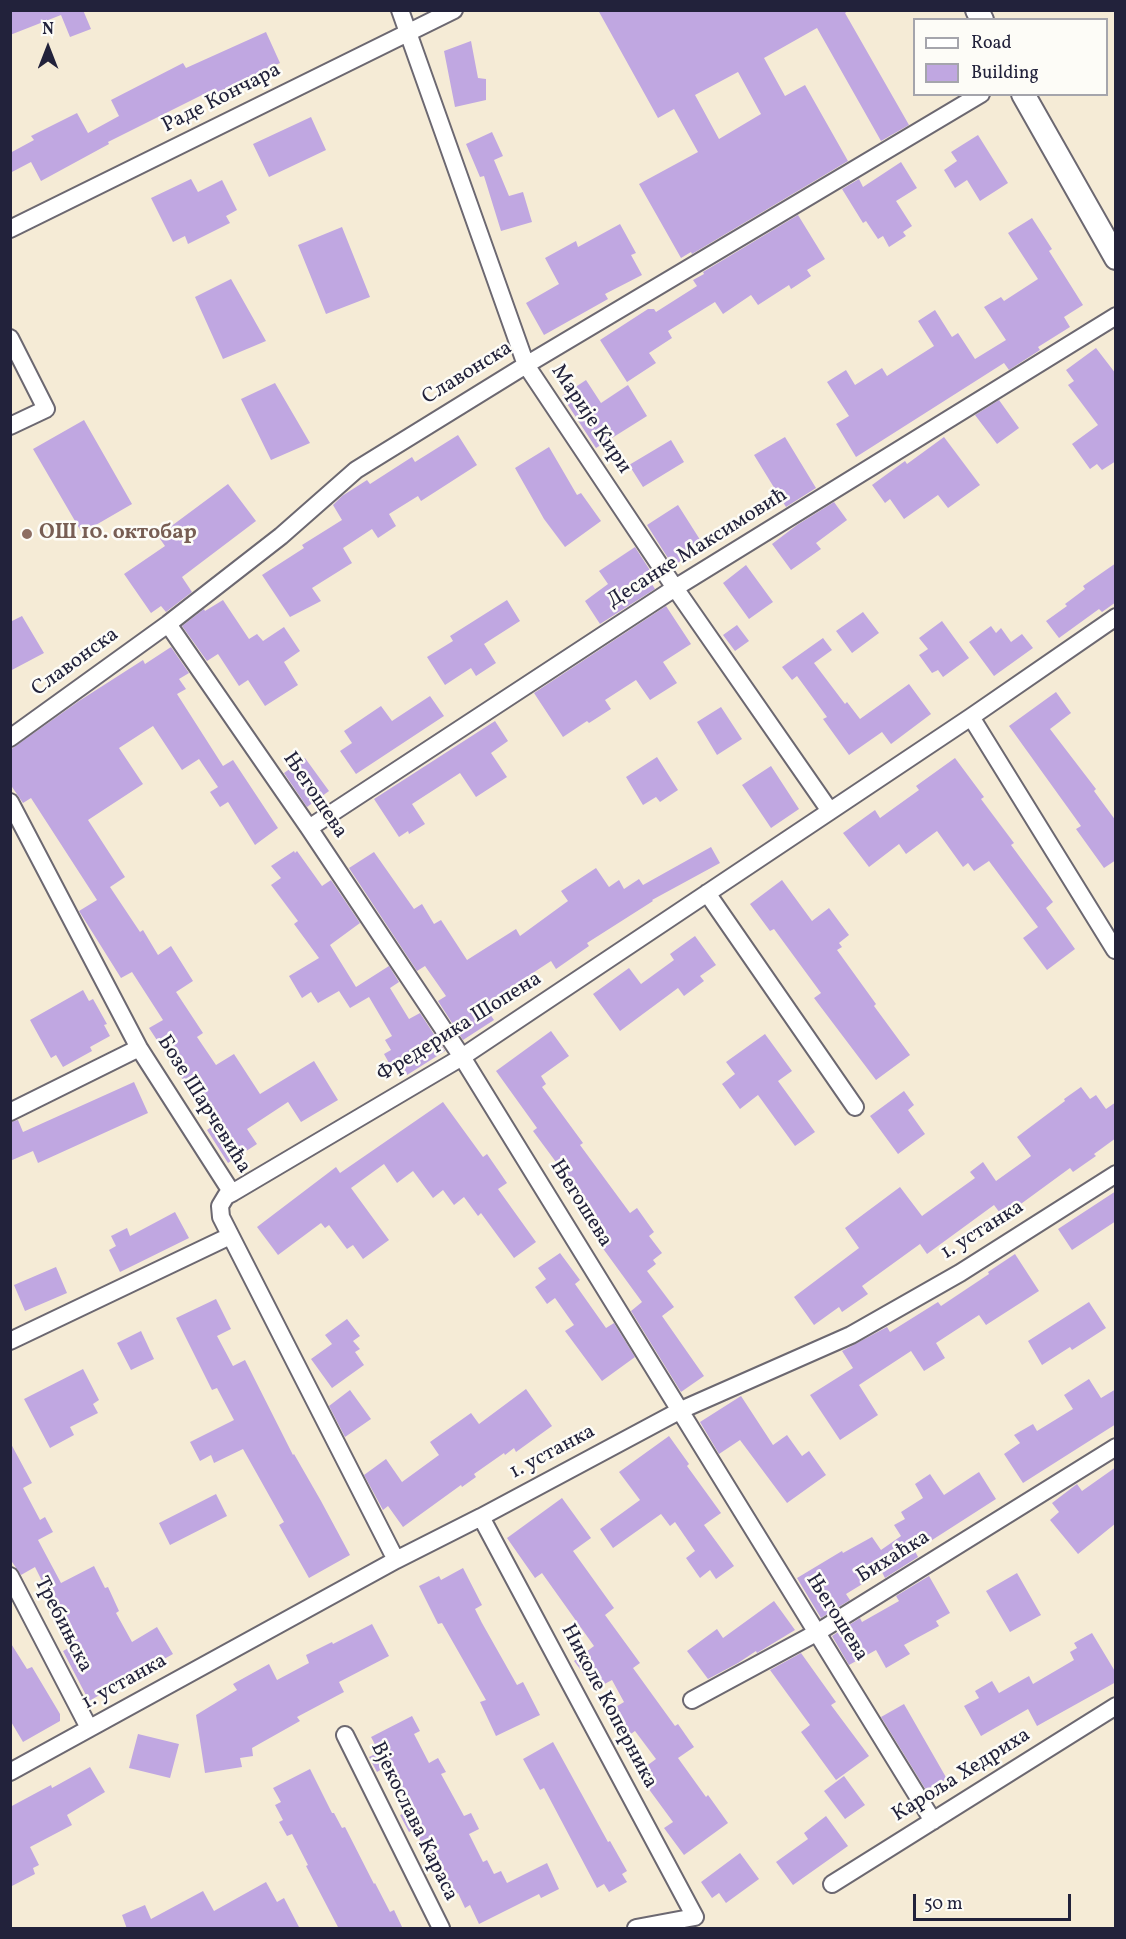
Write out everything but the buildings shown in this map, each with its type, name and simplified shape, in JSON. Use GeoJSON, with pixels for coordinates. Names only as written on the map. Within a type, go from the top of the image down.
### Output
{"type":"FeatureCollection","features":[{"type":"Feature","properties":{"kind":"street","name":"Марије Кири"},"geometry":{"type":"LineString","coordinates":[[400,10],[526,365],[675,588],[830,811]]}},
{"type":"Feature","properties":{"kind":"street","name":"Раде Кончара"},"geometry":{"type":"LineString","coordinates":[[10,229],[454,10]]}},
{"type":"Feature","properties":{"kind":"street","name":"Славонска"},"geometry":{"type":"LineString","coordinates":[[10,738],[168,624],[281,537],[356,471],[526,365],[978,96]]}},
{"type":"Feature","properties":{"kind":"street"},"geometry":{"type":"LineString","coordinates":[[1024,96],[1116,258]]}},
{"type":"Feature","properties":{"kind":"street","name":"Десанке Максимовић"},"geometry":{"type":"LineString","coordinates":[[309,828],[675,588],[1116,316]]}},
{"type":"Feature","properties":{"kind":"street"},"geometry":{"type":"LineString","coordinates":[[10,338],[46,409],[10,426]]}},
{"type":"Feature","properties":{"kind":"street","name":"Фредерика Шопена"},"geometry":{"type":"LineString","coordinates":[[232,1193],[462,1057],[971,717],[1116,617]]}},
{"type":"Feature","properties":{"kind":"street","name":"Његошева"},"geometry":{"type":"LineString","coordinates":[[168,624],[309,828],[462,1057],[933,1821]]}},
{"type":"Feature","properties":{"kind":"street"},"geometry":{"type":"LineString","coordinates":[[971,717],[1115,950]]}},
{"type":"Feature","properties":{"kind":"street","name":"Бозе Шарчевића"},"geometry":{"type":"LineString","coordinates":[[10,802],[139,1048],[232,1193],[226,1196],[220,1206],[221,1217],[396,1560]]}},
{"type":"Feature","properties":{"kind":"street"},"geometry":{"type":"LineString","coordinates":[[707,893],[855,1107]]}},
{"type":"Feature","properties":{"kind":"street"},"geometry":{"type":"LineString","coordinates":[[10,1112],[139,1048]]}},
{"type":"Feature","properties":{"kind":"street","name":"1. устанка"},"geometry":{"type":"LineString","coordinates":[[10,1772],[396,1560],[681,1410],[851,1335],[960,1273],[1116,1174]]}},
{"type":"Feature","properties":{"kind":"street"},"geometry":{"type":"LineString","coordinates":[[10,1341],[230,1236]]}},
{"type":"Feature","properties":{"kind":"street","name":"Бихаћка"},"geometry":{"type":"LineString","coordinates":[[692,1700],[818,1632],[1116,1447]]}},
{"type":"Feature","properties":{"kind":"street","name":"Николе Коперника"},"geometry":{"type":"LineString","coordinates":[[480,1517],[695,1917],[636,1929]]}},
{"type":"Feature","properties":{"kind":"street","name":"Требињска"},"geometry":{"type":"LineString","coordinates":[[10,1576],[89,1728]]}},
{"type":"Feature","properties":{"kind":"street","name":"Кароља Хедриха"},"geometry":{"type":"LineString","coordinates":[[832,1884],[1116,1706]]}},
{"type":"Feature","properties":{"kind":"street","name":"Вјекослава Караса"},"geometry":{"type":"LineString","coordinates":[[345,1735],[441,1929]]}},
{"type":"Feature","properties":{"kind":"place","name":"ОШ 10. октобар"},"geometry":{"type":"Point","coordinates":[27,534]}}]}
